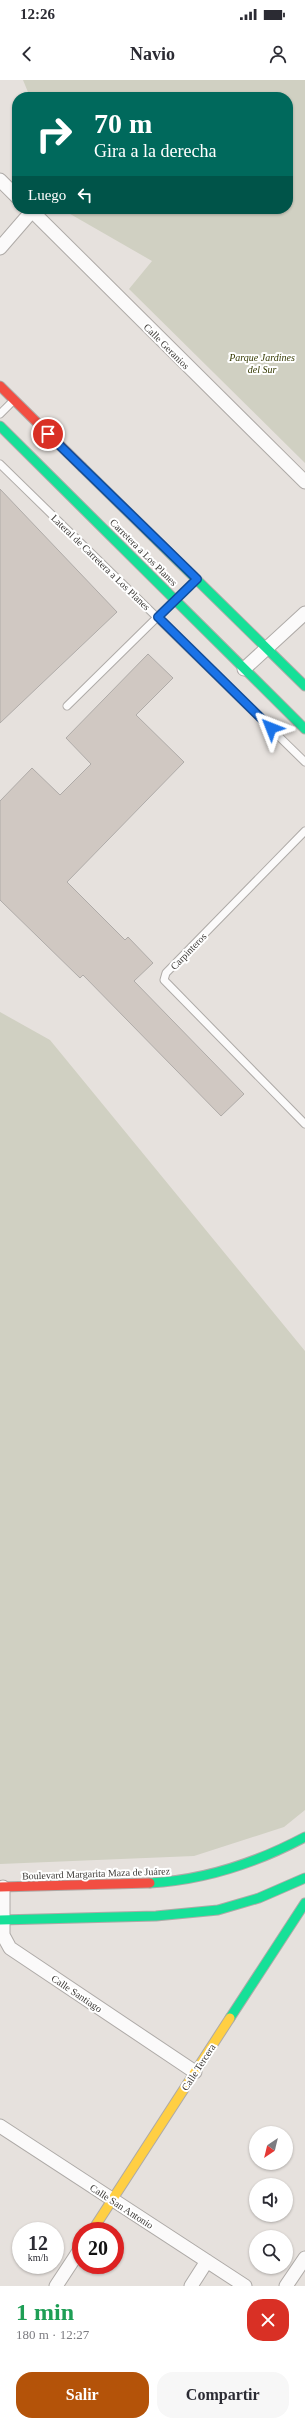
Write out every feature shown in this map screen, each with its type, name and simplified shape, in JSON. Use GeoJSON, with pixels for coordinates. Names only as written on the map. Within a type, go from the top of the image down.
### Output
{"type":"FeatureCollection","features":[{"type":"Feature","properties":{"kind":"main road","name":"Carretera a Los Planes"},"geometry":{"type":"LineString","coordinates":[[0,386],[305,686]]}},
{"type":"Feature","properties":{"kind":"main road","name":"Carretera a Los Planes"},"geometry":{"type":"LineString","coordinates":[[0,426],[305,728]]}},
{"type":"Feature","properties":{"kind":"main road","name":"Boulevard Margarita Maza de Juárez"},"geometry":{"type":"LineString","coordinates":[[2,1887],[168,1883],[208,1877],[247,1865],[305,1837]]}},
{"type":"Feature","properties":{"kind":"main road"},"geometry":{"type":"LineString","coordinates":[[1,1920],[156,1916],[218,1910],[259,1898],[305,1878]]}},
{"type":"Feature","properties":{"kind":"main road","name":"Calle Tercera"},"geometry":{"type":"LineString","coordinates":[[98,2222],[305,1903]]}},
{"type":"Feature","properties":{"kind":"street"},"geometry":{"type":"LineString","coordinates":[[0,180],[12,191]]}},
{"type":"Feature","properties":{"kind":"street"},"geometry":{"type":"LineString","coordinates":[[0,248],[28,214]]}},
{"type":"Feature","properties":{"kind":"street","name":"Calle Geranios"},"geometry":{"type":"LineString","coordinates":[[35,214],[305,482]]}},
{"type":"Feature","properties":{"kind":"street"},"geometry":{"type":"LineString","coordinates":[[244,668],[305,612]]}},
{"type":"Feature","properties":{"kind":"street","name":"Calle Santiago"},"geometry":{"type":"LineString","coordinates":[[2,1887],[1,1920],[4,1935],[10,1948],[195,2072]]}},
{"type":"Feature","properties":{"kind":"street","name":"Calle San Antonio"},"geometry":{"type":"LineString","coordinates":[[0,2126],[245,2286]]}},
{"type":"Feature","properties":{"kind":"street"},"geometry":{"type":"LineString","coordinates":[[286,2286],[305,2258]]}},
{"type":"Feature","properties":{"kind":"street"},"geometry":{"type":"LineString","coordinates":[[191,2286],[207,2261]]}},
{"type":"Feature","properties":{"kind":"street"},"geometry":{"type":"LineString","coordinates":[[56,2286],[72,2262]]}},
{"type":"Feature","properties":{"kind":"lane"},"geometry":{"type":"LineString","coordinates":[[0,414],[14,400]]}},
{"type":"Feature","properties":{"kind":"lane","name":"Lateral de Carretera a Los Planes"},"geometry":{"type":"LineString","coordinates":[[0,464],[305,762]]}},
{"type":"Feature","properties":{"kind":"lane"},"geometry":{"type":"LineString","coordinates":[[67,706],[197,579]]}},
{"type":"Feature","properties":{"kind":"lane","name":"Carpinteros"},"geometry":{"type":"LineString","coordinates":[[305,831],[166,973],[164,980],[305,1124]]}},
{"type":"Feature","properties":{"kind":"green space","name":"Parque Jardines del Sur"},"geometry":{"type":"Polygon","coordinates":[[[23,80],[305,80],[305,463],[129,289],[152,261],[70,214],[293,214],[293,92],[28,92],[23,80]]]}},
{"type":"Feature","properties":{"kind":"green space"},"geometry":{"type":"Polygon","coordinates":[[[0,1012],[50,1040],[305,1351],[305,1810],[284,1827],[194,1856],[0,1864],[0,1012]]]}},
{"type":"Feature","properties":{"kind":"building"},"geometry":{"type":"Polygon","coordinates":[[[0,489],[117,612],[0,723],[0,489]]]}},
{"type":"Feature","properties":{"kind":"building"},"geometry":{"type":"Polygon","coordinates":[[[148,654],[173,678],[136,715],[184,762],[67,882],[125,940],[128,937],[153,963],[134,981],[244,1094],[221,1116],[83,975],[80,978],[0,900],[0,801],[32,768],[60,795],[91,764],[66,738],[148,654]]]}},
{"type":"Feature","properties":{"kind":"traffic: fast"},"geometry":{"type":"LineString","coordinates":[[0,426],[305,729]]}},
{"type":"Feature","properties":{"kind":"traffic: fast"},"geometry":{"type":"LineString","coordinates":[[82,467],[305,686]]}},
{"type":"Feature","properties":{"kind":"traffic: fast"},"geometry":{"type":"LineString","coordinates":[[150,1883],[191,1878],[230,1869],[268,1855],[305,1837]]}},
{"type":"Feature","properties":{"kind":"traffic: fast"},"geometry":{"type":"LineString","coordinates":[[0,1920],[156,1916],[218,1910],[259,1898],[305,1878]]}},
{"type":"Feature","properties":{"kind":"traffic: fast"},"geometry":{"type":"LineString","coordinates":[[230,2018],[305,1903]]}},
{"type":"Feature","properties":{"kind":"traffic: slow"},"geometry":{"type":"LineString","coordinates":[[98,2222],[230,2018]]}},
{"type":"Feature","properties":{"kind":"traffic: jam"},"geometry":{"type":"LineString","coordinates":[[0,386],[82,467]]}},
{"type":"Feature","properties":{"kind":"traffic: jam"},"geometry":{"type":"LineString","coordinates":[[0,1887],[150,1883]]}},
{"type":"Feature","properties":{"kind":"route"},"geometry":{"type":"LineString","coordinates":[[48,434],[197,579],[158,617],[271,728]]}}]}
